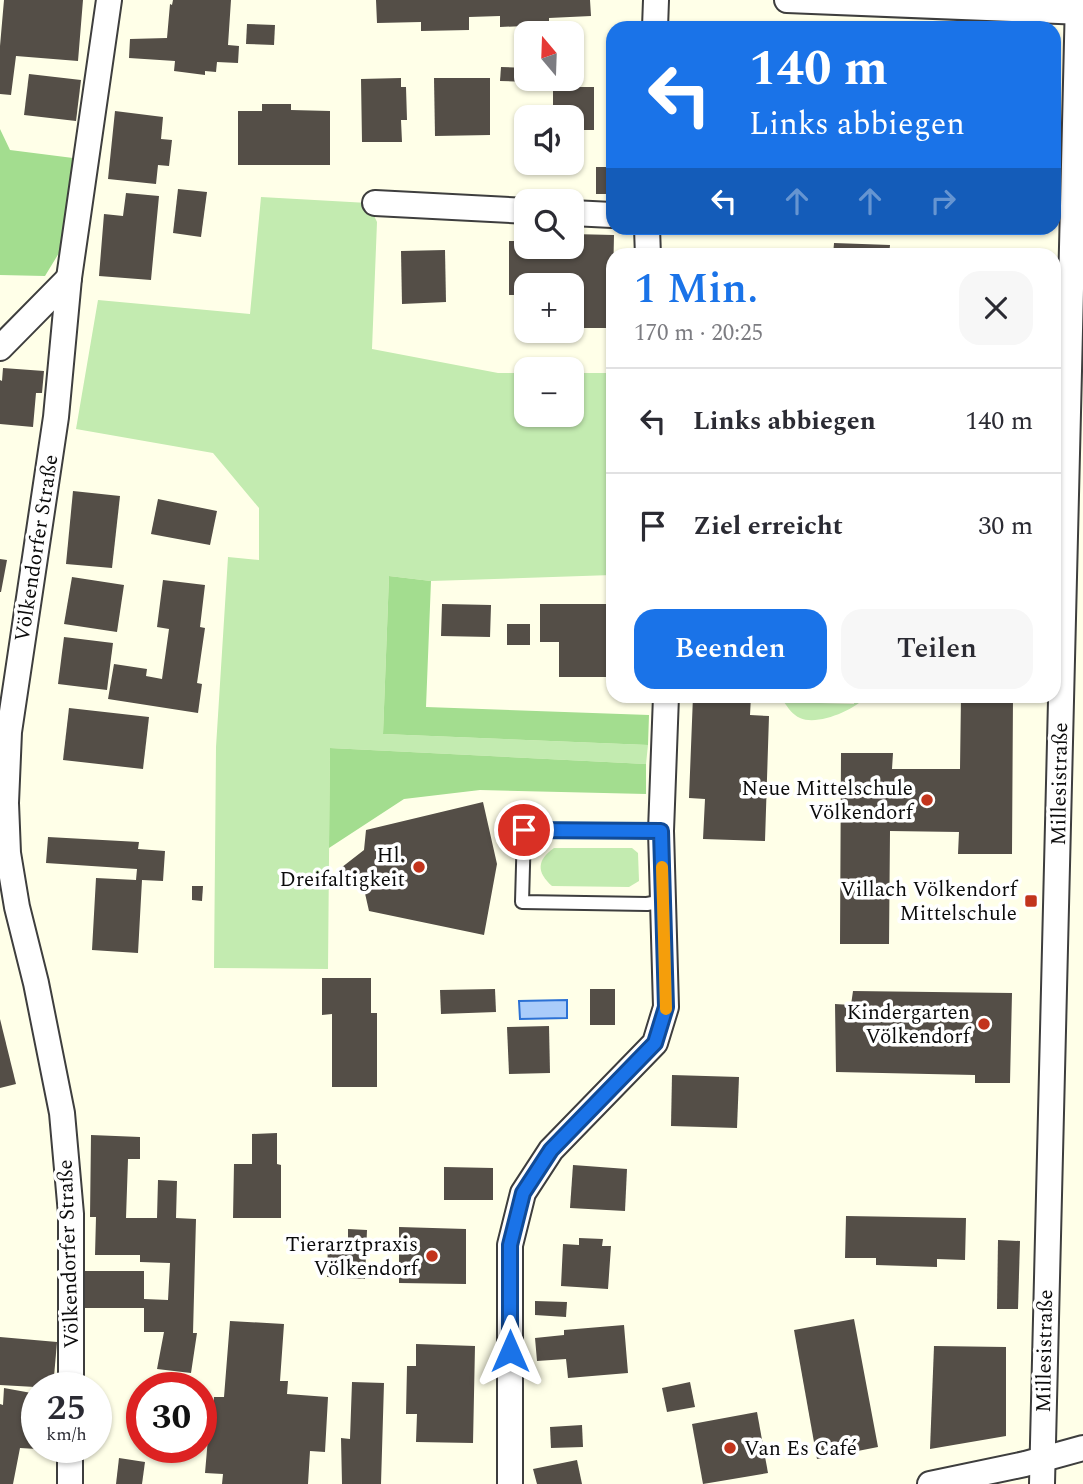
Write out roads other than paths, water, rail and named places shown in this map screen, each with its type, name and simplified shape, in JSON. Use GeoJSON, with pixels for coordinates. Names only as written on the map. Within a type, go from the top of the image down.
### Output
{"type":"FeatureCollection","features":[{"type":"Feature","properties":{"kind":"street","name":"Völkendorfer Straße"},"geometry":{"type":"LineString","coordinates":[[71,1372],[71,1214],[61,1113],[36,983],[17,907],[8,853],[6,803],[9,732],[56,417],[69,278],[109,0]]}},
{"type":"Feature","properties":{"kind":"street"},"geometry":{"type":"LineString","coordinates":[[655,21],[656,0]]}},
{"type":"Feature","properties":{"kind":"street"},"geometry":{"type":"LineString","coordinates":[[787,0],[1080,8]]}},
{"type":"Feature","properties":{"kind":"street","name":"Millesistraße"},"geometry":{"type":"LineString","coordinates":[[1042,1472],[1080,8]]}},
{"type":"Feature","properties":{"kind":"street"},"geometry":{"type":"LineString","coordinates":[[375,203],[514,210]]}},
{"type":"Feature","properties":{"kind":"street"},"geometry":{"type":"LineString","coordinates":[[584,214],[606,215]]}},
{"type":"Feature","properties":{"kind":"street"},"geometry":{"type":"LineString","coordinates":[[0,348],[69,278]]}},
{"type":"Feature","properties":{"kind":"street"},"geometry":{"type":"LineString","coordinates":[[510,1484],[510,1245],[523,1193],[551,1150],[655,1043],[666,1007],[661,831],[666,703]]}},
{"type":"Feature","properties":{"kind":"street"},"geometry":{"type":"LineString","coordinates":[[930,1484],[1042,1472],[1083,1448]]}},
{"type":"Feature","properties":{"kind":"street"},"geometry":{"type":"LineString","coordinates":[[70,1463],[70,1484]]}},
{"type":"Feature","properties":{"kind":"lane"},"geometry":{"type":"LineString","coordinates":[[661,831],[524,830],[522,902],[647,904],[664,901]]}},
{"type":"Feature","properties":{"kind":"water"},"geometry":{"type":"Polygon","coordinates":[[[567,1000],[567,1018],[520,1019],[519,1001],[567,1000]]]}},
{"type":"Feature","properties":{"kind":"place","name":"Neue Mittelschule Völkendorf"},"geometry":{"type":"Point","coordinates":[927,800]}},
{"type":"Feature","properties":{"kind":"place","name":"Hl. Dreifaltigkeit"},"geometry":{"type":"Point","coordinates":[419,867]}},
{"type":"Feature","properties":{"kind":"place","name":"Villach Völkendorf Mittelschule"},"geometry":{"type":"Point","coordinates":[1031,901]}},
{"type":"Feature","properties":{"kind":"place","name":"Kindergarten Völkendorf"},"geometry":{"type":"Point","coordinates":[984,1024]}},
{"type":"Feature","properties":{"kind":"place","name":"Tierarztpraxis Völkendorf"},"geometry":{"type":"Point","coordinates":[432,1256]}},
{"type":"Feature","properties":{"kind":"place","name":"Van Es Café"},"geometry":{"type":"Point","coordinates":[730,1448]}}]}
